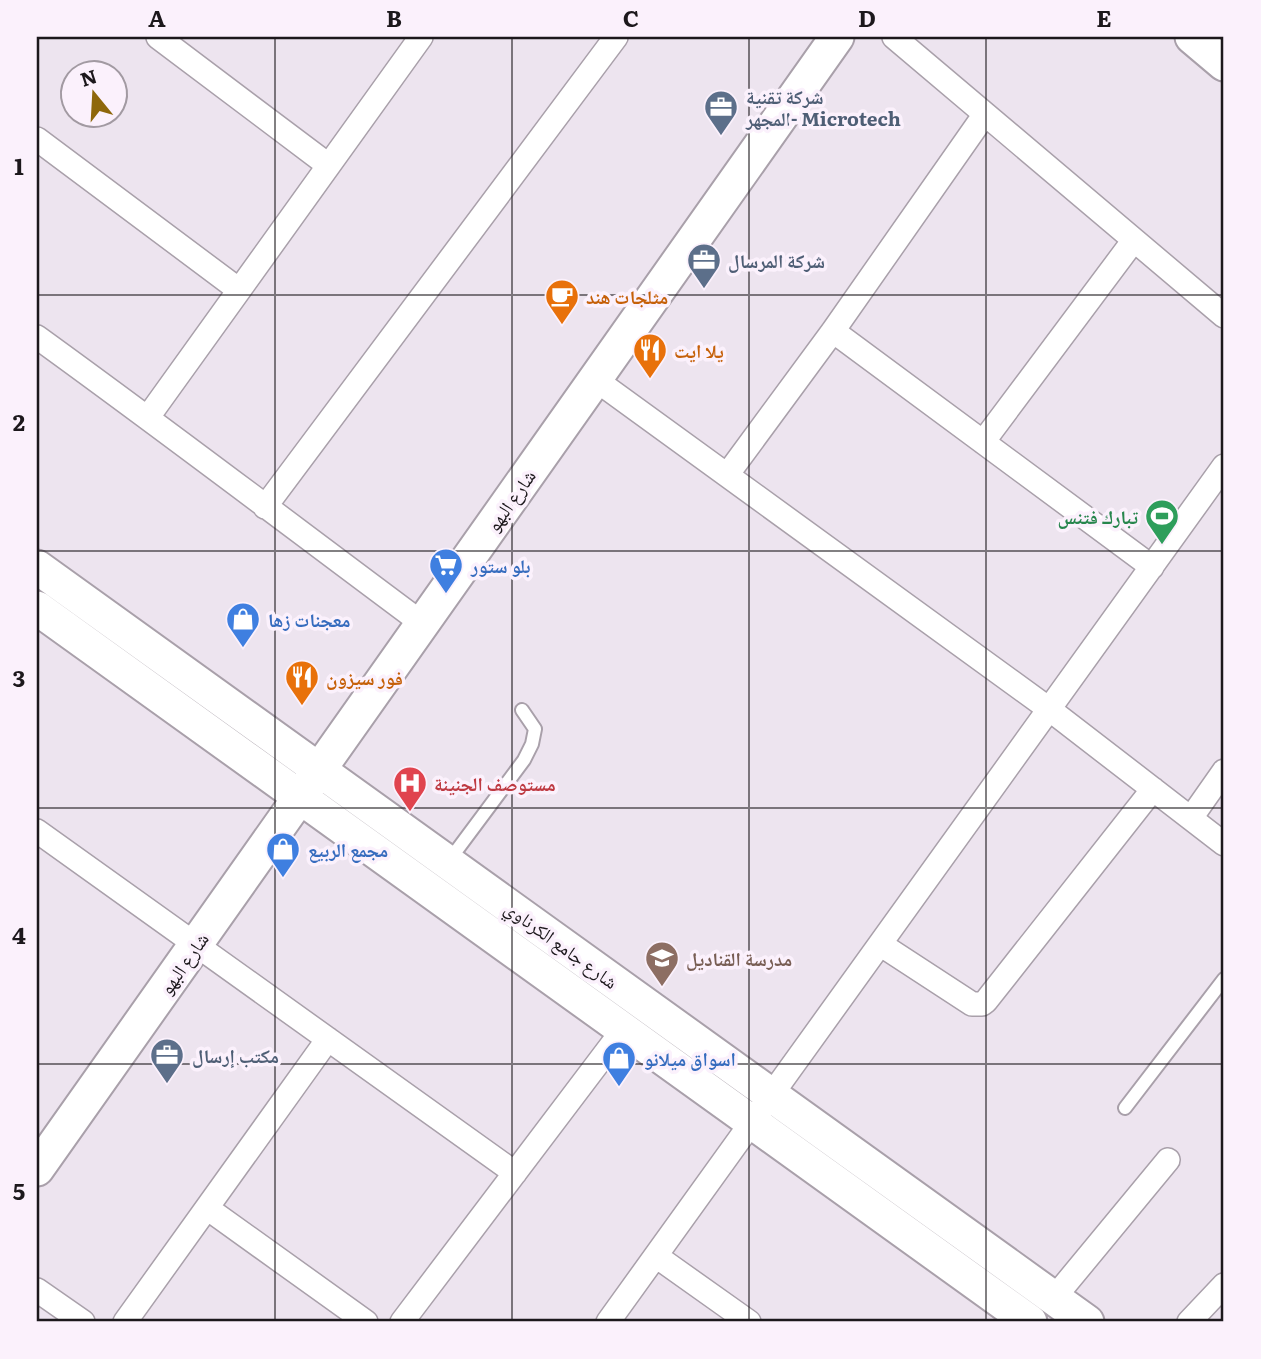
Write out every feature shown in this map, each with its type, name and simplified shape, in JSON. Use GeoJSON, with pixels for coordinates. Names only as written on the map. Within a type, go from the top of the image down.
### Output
{"type":"FeatureCollection","features":[{"type":"Feature","properties":{"kind":"main road","name":"شارع البهو"},"geometry":{"type":"LineString","coordinates":[[37,1169],[838,37]]}},
{"type":"Feature","properties":{"kind":"main road"},"geometry":{"type":"LineString","coordinates":[[1192,37],[1224,64]]}},
{"type":"Feature","properties":{"kind":"main road","name":"شارع جامع الكرناوي"},"geometry":{"type":"LineString","coordinates":[[37,566],[1087,1322]]}},
{"type":"Feature","properties":{"kind":"main road","name":"شارع جامع الكرناوي"},"geometry":{"type":"LineString","coordinates":[[37,608],[1030,1322]]}},
{"type":"Feature","properties":{"kind":"street"},"geometry":{"type":"LineString","coordinates":[[158,37],[328,166]]}},
{"type":"Feature","properties":{"kind":"street"},"geometry":{"type":"LineString","coordinates":[[265,507],[616,37]]}},
{"type":"Feature","properties":{"kind":"street"},"geometry":{"type":"LineString","coordinates":[[894,37],[1224,316]]}},
{"type":"Feature","properties":{"kind":"street"},"geometry":{"type":"LineString","coordinates":[[148,417],[417,38]]}},
{"type":"Feature","properties":{"kind":"street"},"geometry":{"type":"LineString","coordinates":[[727,475],[833,331],[985,114]]}},
{"type":"Feature","properties":{"kind":"street"},"geometry":{"type":"LineString","coordinates":[[37,139],[239,290]]}},
{"type":"Feature","properties":{"kind":"street"},"geometry":{"type":"LineString","coordinates":[[983,442],[1135,240]]}},
{"type":"Feature","properties":{"kind":"street"},"geometry":{"type":"LineString","coordinates":[[833,331],[1152,566]]}},
{"type":"Feature","properties":{"kind":"street"},"geometry":{"type":"LineString","coordinates":[[37,337],[423,624]]}},
{"type":"Feature","properties":{"kind":"street"},"geometry":{"type":"LineString","coordinates":[[596,380],[1049,709],[1224,844]]}},
{"type":"Feature","properties":{"kind":"street"},"geometry":{"type":"LineString","coordinates":[[608,1322],[1224,466]]}},
{"type":"Feature","properties":{"kind":"street"},"geometry":{"type":"LineString","coordinates":[[1191,818],[1224,771]]}},
{"type":"Feature","properties":{"kind":"street"},"geometry":{"type":"LineString","coordinates":[[880,944],[972,1004],[982,1004],[1153,789]]}},
{"type":"Feature","properties":{"kind":"street"},"geometry":{"type":"LineString","coordinates":[[39,838],[195,945],[515,1173]]}},
{"type":"Feature","properties":{"kind":"street"},"geometry":{"type":"LineString","coordinates":[[402,1322],[623,1030]]}},
{"type":"Feature","properties":{"kind":"street"},"geometry":{"type":"LineString","coordinates":[[125,1322],[328,1039]]}},
{"type":"Feature","properties":{"kind":"street"},"geometry":{"type":"LineString","coordinates":[[1054,1298],[1168,1160]]}},
{"type":"Feature","properties":{"kind":"street"},"geometry":{"type":"LineString","coordinates":[[207,1208],[366,1322]]}},
{"type":"Feature","properties":{"kind":"street"},"geometry":{"type":"LineString","coordinates":[[656,1256],[749,1322]]}},
{"type":"Feature","properties":{"kind":"street"},"geometry":{"type":"LineString","coordinates":[[1189,1322],[1224,1285]]}},
{"type":"Feature","properties":{"kind":"street"},"geometry":{"type":"LineString","coordinates":[[37,1290],[83,1322]]}},
{"type":"Feature","properties":{"kind":"lane"},"geometry":{"type":"LineString","coordinates":[[448,862],[524,760],[532,744],[535,730],[522,710]]}},
{"type":"Feature","properties":{"kind":"lane"},"geometry":{"type":"LineString","coordinates":[[1125,1108],[1224,979]]}},
{"type":"Feature","properties":{"kind":"place","name":"شركة تقنية المجهر- Microtech"},"geometry":{"type":"Point","coordinates":[721,137]}},
{"type":"Feature","properties":{"kind":"place","name":"شركة المرسال"},"geometry":{"type":"Point","coordinates":[704,290]}},
{"type":"Feature","properties":{"kind":"place","name":"مثلجات هند"},"geometry":{"type":"Point","coordinates":[562,326]}},
{"type":"Feature","properties":{"kind":"place","name":"يلا ايت"},"geometry":{"type":"Point","coordinates":[650,380]}},
{"type":"Feature","properties":{"kind":"place","name":"تبارك فتنس"},"geometry":{"type":"Point","coordinates":[1162,546]}},
{"type":"Feature","properties":{"kind":"place","name":"بلو ستور"},"geometry":{"type":"Point","coordinates":[446,595]}},
{"type":"Feature","properties":{"kind":"place","name":"معجنات زها"},"geometry":{"type":"Point","coordinates":[243,649]}},
{"type":"Feature","properties":{"kind":"place","name":"فور سيزون"},"geometry":{"type":"Point","coordinates":[302,707]}},
{"type":"Feature","properties":{"kind":"place","name":"مستوصف الجنينة"},"geometry":{"type":"Point","coordinates":[410,813]}},
{"type":"Feature","properties":{"kind":"place","name":"مجمع الربيع"},"geometry":{"type":"Point","coordinates":[283,879]}},
{"type":"Feature","properties":{"kind":"place","name":"مدرسة القناديل"},"geometry":{"type":"Point","coordinates":[662,988]}},
{"type":"Feature","properties":{"kind":"place","name":"مكتب إرسال"},"geometry":{"type":"Point","coordinates":[167,1085]}},
{"type":"Feature","properties":{"kind":"place","name":"اسواق ميلانو"},"geometry":{"type":"Point","coordinates":[619,1088]}}]}
